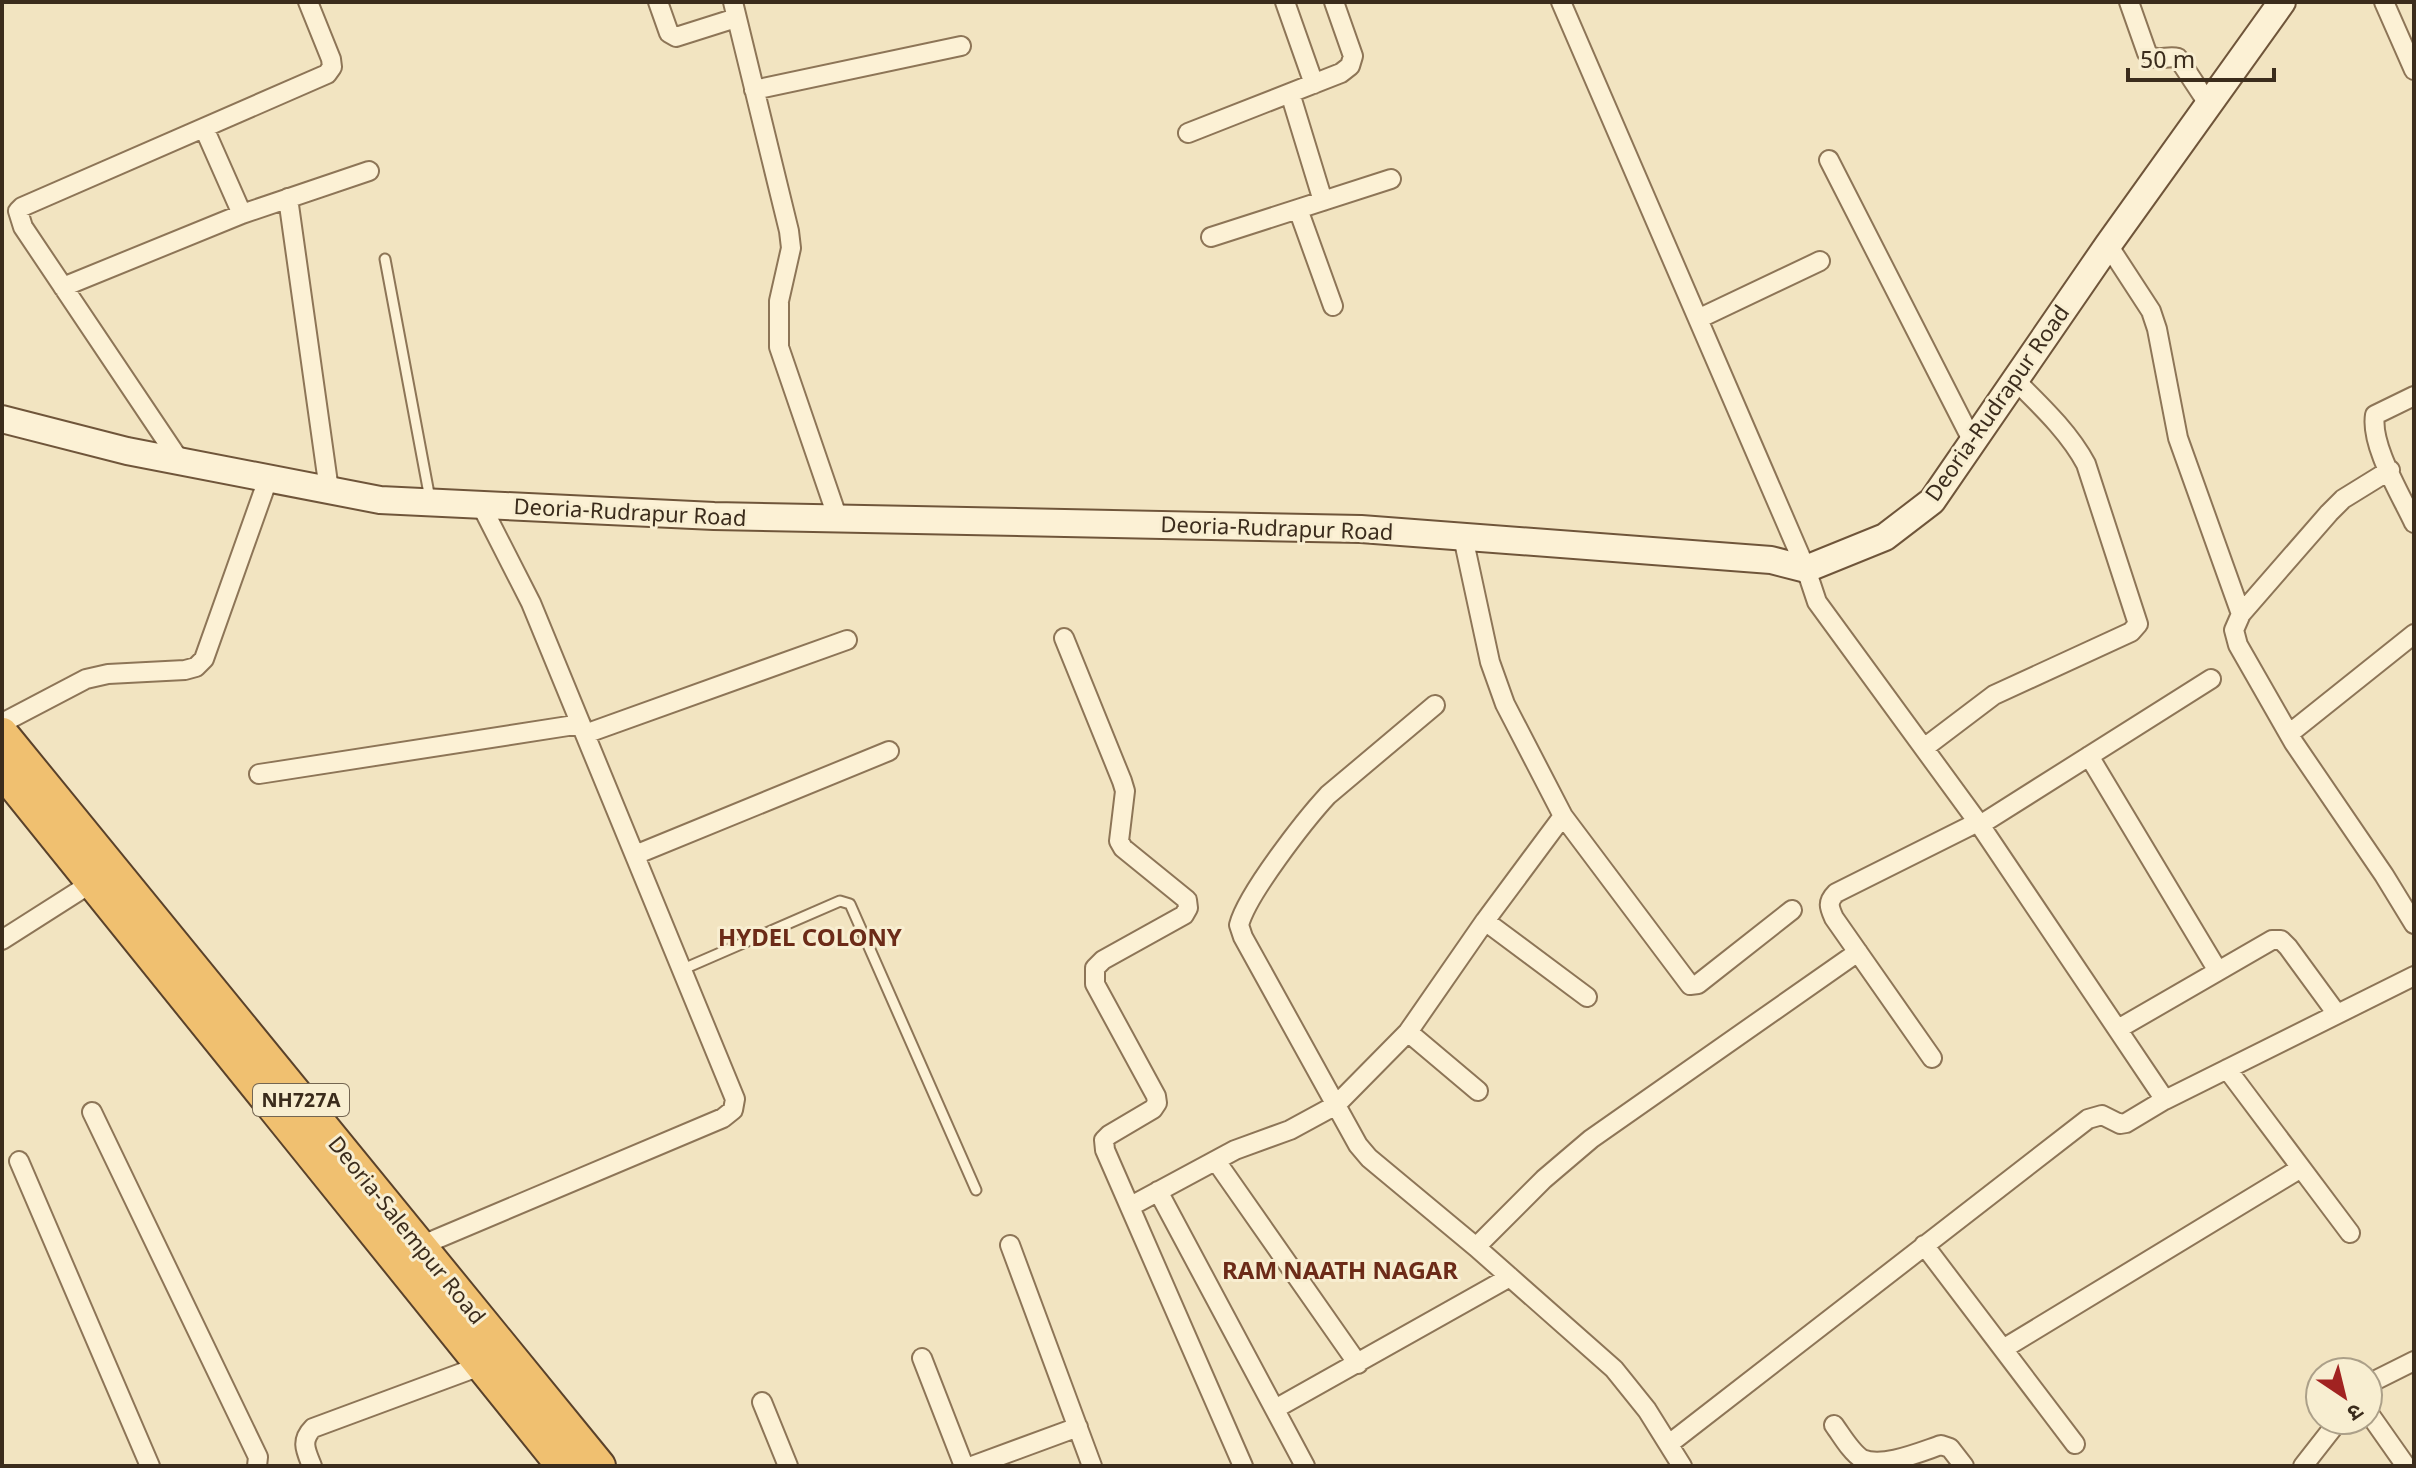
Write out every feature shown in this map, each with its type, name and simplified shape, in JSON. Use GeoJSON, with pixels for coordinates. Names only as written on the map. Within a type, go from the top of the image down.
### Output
{"type":"FeatureCollection","features":[{"type":"Feature","properties":{"kind":"highway","name":"Deoria-Salempur Road"},"geometry":{"type":"LineString","coordinates":[[2,734],[599,1466]]}},
{"type":"Feature","properties":{"kind":"highway","name":"Deoria-Salempur Road"},"geometry":{"type":"LineString","coordinates":[[2,770],[563,1466]]}},
{"type":"Feature","properties":{"kind":"main road","name":"Deoria-Rudrapur Road"},"geometry":{"type":"LineString","coordinates":[[2,419],[127,451],[380,500],[714,516],[1361,529],[1771,560],[1806,569],[1885,537],[1932,501],[2108,245],[2282,2]]}},
{"type":"Feature","properties":{"kind":"street"},"geometry":{"type":"LineString","coordinates":[[180,461],[23,227],[18,211],[327,74],[332,67],[331,59],[308,2]]}},
{"type":"Feature","properties":{"kind":"street"},"geometry":{"type":"LineString","coordinates":[[658,2],[669,33],[676,37],[734,10],[790,240],[791,248],[779,301],[779,347],[838,519]]}},
{"type":"Feature","properties":{"kind":"street"},"geometry":{"type":"LineString","coordinates":[[1285,2],[1314,84]]}},
{"type":"Feature","properties":{"kind":"street"},"geometry":{"type":"LineString","coordinates":[[1188,133],[1341,73],[1350,66],[1353,56],[1334,2]]}},
{"type":"Feature","properties":{"kind":"street"},"geometry":{"type":"LineString","coordinates":[[1561,2],[1806,569],[1817,602],[1979,823],[2166,1099]]}},
{"type":"Feature","properties":{"kind":"street"},"geometry":{"type":"LineString","coordinates":[[2129,2],[2147,53],[2152,58],[2178,58],[2209,105]]}},
{"type":"Feature","properties":{"kind":"street"},"geometry":{"type":"LineString","coordinates":[[2384,2],[2406,29],[2414,70]]}},
{"type":"Feature","properties":{"kind":"street"},"geometry":{"type":"LineString","coordinates":[[754,90],[961,46]]}},
{"type":"Feature","properties":{"kind":"street"},"geometry":{"type":"LineString","coordinates":[[1290,93],[1323,201]]}},
{"type":"Feature","properties":{"kind":"street"},"geometry":{"type":"LineString","coordinates":[[204,128],[242,214]]}},
{"type":"Feature","properties":{"kind":"street"},"geometry":{"type":"LineString","coordinates":[[1829,160],[1973,442]]}},
{"type":"Feature","properties":{"kind":"street"},"geometry":{"type":"LineString","coordinates":[[63,287],[242,214],[369,171]]}},
{"type":"Feature","properties":{"kind":"street"},"geometry":{"type":"LineString","coordinates":[[1211,237],[1391,179]]}},
{"type":"Feature","properties":{"kind":"street"},"geometry":{"type":"LineString","coordinates":[[288,198],[329,490]]}},
{"type":"Feature","properties":{"kind":"street"},"geometry":{"type":"LineString","coordinates":[[1298,209],[1333,306]]}},
{"type":"Feature","properties":{"kind":"street"},"geometry":{"type":"LineString","coordinates":[[2108,245],[2143,296],[2157,329],[2178,438],[2241,614]]}},
{"type":"Feature","properties":{"kind":"street"},"geometry":{"type":"LineString","coordinates":[[1698,319],[1820,261]]}},
{"type":"Feature","properties":{"kind":"street"},"geometry":{"type":"LineString","coordinates":[[1924,748],[1994,695],[2131,632],[2138,624],[2086,464],[2047,413],[2015,380]]}},
{"type":"Feature","properties":{"kind":"street"},"geometry":{"type":"LineString","coordinates":[[2414,396],[2375,415],[2373,425],[2377,442],[2414,523]]}},
{"type":"Feature","properties":{"kind":"street"},"geometry":{"type":"LineString","coordinates":[[2390,470],[2343,499],[2241,614],[2234,630],[2238,645],[2289,734],[2414,924]]}},
{"type":"Feature","properties":{"kind":"street"},"geometry":{"type":"LineString","coordinates":[[2,723],[86,679],[108,674],[196,667],[204,659],[268,479]]}},
{"type":"Feature","properties":{"kind":"street"},"geometry":{"type":"LineString","coordinates":[[420,1246],[723,1118],[733,1110],[735,1099],[531,603],[481,505]]}},
{"type":"Feature","properties":{"kind":"street"},"geometry":{"type":"LineString","coordinates":[[1463,537],[1490,662],[1505,704],[1563,816],[1690,985],[1695,987],[1792,910]]}},
{"type":"Feature","properties":{"kind":"street"},"geometry":{"type":"LineString","coordinates":[[2289,734],[2414,634]]}},
{"type":"Feature","properties":{"kind":"street"},"geometry":{"type":"LineString","coordinates":[[1064,638],[1125,791],[1119,841],[1123,848],[1187,900],[1188,908],[1184,915],[1103,960],[1095,968],[1095,984],[1157,1103],[1153,1109],[1104,1140],[1105,1150],[1243,1466]]}},
{"type":"Feature","properties":{"kind":"street"},"geometry":{"type":"LineString","coordinates":[[259,774],[583,729],[847,640]]}},
{"type":"Feature","properties":{"kind":"street"},"geometry":{"type":"LineString","coordinates":[[1932,1058],[1834,918],[1828,906],[1830,900],[1836,893],[1979,823],[2211,679]]}},
{"type":"Feature","properties":{"kind":"street"},"geometry":{"type":"LineString","coordinates":[[1435,705],[1313,811],[1248,903],[1239,925],[1358,1145],[1369,1158],[1476,1247],[1630,1386],[1682,1466]]}},
{"type":"Feature","properties":{"kind":"street"},"geometry":{"type":"LineString","coordinates":[[635,855],[889,751]]}},
{"type":"Feature","properties":{"kind":"street"},"geometry":{"type":"LineString","coordinates":[[2089,756],[2218,971]]}},
{"type":"Feature","properties":{"kind":"street"},"geometry":{"type":"LineString","coordinates":[[1131,1206],[1235,1150],[1290,1130],[1336,1105],[1408,1032],[1563,816]]}},
{"type":"Feature","properties":{"kind":"street"},"geometry":{"type":"LineString","coordinates":[[2,940],[93,882]]}},
{"type":"Feature","properties":{"kind":"street"},"geometry":{"type":"LineString","coordinates":[[1485,921],[1587,997]]}},
{"type":"Feature","properties":{"kind":"street"},"geometry":{"type":"LineString","coordinates":[[2118,1029],[2272,940],[2281,940],[2337,1014]]}},
{"type":"Feature","properties":{"kind":"street"},"geometry":{"type":"LineString","coordinates":[[1476,1247],[1544,1179],[1591,1139],[1858,952]]}},
{"type":"Feature","properties":{"kind":"street"},"geometry":{"type":"LineString","coordinates":[[1669,1444],[2088,1119],[2102,1115],[2120,1124],[2126,1123],[2166,1099],[2414,976]]}},
{"type":"Feature","properties":{"kind":"street"},"geometry":{"type":"LineString","coordinates":[[1408,1032],[1478,1091]]}},
{"type":"Feature","properties":{"kind":"street"},"geometry":{"type":"LineString","coordinates":[[2227,1069],[2350,1233]]}},
{"type":"Feature","properties":{"kind":"street"},"geometry":{"type":"LineString","coordinates":[[92,1112],[258,1457],[257,1466]]}},
{"type":"Feature","properties":{"kind":"street"},"geometry":{"type":"LineString","coordinates":[[19,1161],[150,1466]]}},
{"type":"Feature","properties":{"kind":"street"},"geometry":{"type":"LineString","coordinates":[[1216,1161],[1358,1364]]}},
{"type":"Feature","properties":{"kind":"street"},"geometry":{"type":"LineString","coordinates":[[2003,1349],[2301,1168]]}},
{"type":"Feature","properties":{"kind":"street"},"geometry":{"type":"LineString","coordinates":[[1158,1191],[1305,1466]]}},
{"type":"Feature","properties":{"kind":"street"},"geometry":{"type":"LineString","coordinates":[[1010,1245],[1092,1466]]}},
{"type":"Feature","properties":{"kind":"street"},"geometry":{"type":"LineString","coordinates":[[1924,1245],[2075,1444]]}},
{"type":"Feature","properties":{"kind":"street"},"geometry":{"type":"LineString","coordinates":[[1275,1409],[1510,1277]]}},
{"type":"Feature","properties":{"kind":"street"},"geometry":{"type":"LineString","coordinates":[[922,1358],[964,1466]]}},
{"type":"Feature","properties":{"kind":"street"},"geometry":{"type":"LineString","coordinates":[[2384,1376],[2414,1361]]}},
{"type":"Feature","properties":{"kind":"street"},"geometry":{"type":"LineString","coordinates":[[312,1466],[304,1446],[306,1435],[313,1428],[483,1365]]}},
{"type":"Feature","properties":{"kind":"street"},"geometry":{"type":"LineString","coordinates":[[762,1402],[788,1466]]}},
{"type":"Feature","properties":{"kind":"street"},"geometry":{"type":"LineString","coordinates":[[1834,1425],[1859,1458],[1870,1463],[1884,1464],[1941,1445],[1950,1448],[1964,1466]]}},
{"type":"Feature","properties":{"kind":"street"},"geometry":{"type":"LineString","coordinates":[[972,1466],[1078,1427]]}},
{"type":"Feature","properties":{"kind":"street"},"geometry":{"type":"LineString","coordinates":[[2384,1435],[2406,1466]]}},
{"type":"Feature","properties":{"kind":"street"},"geometry":{"type":"LineString","coordinates":[[2303,1466],[2326,1436]]}},
{"type":"Feature","properties":{"kind":"lane"},"geometry":{"type":"LineString","coordinates":[[385,259],[431,502]]}},
{"type":"Feature","properties":{"kind":"lane"},"geometry":{"type":"LineString","coordinates":[[681,970],[840,901],[850,904],[976,1190]]}},
{"type":"Feature","properties":{"kind":"district","name":"HYDEL COLONY"},"geometry":{"type":"Point","coordinates":[810,938]}},
{"type":"Feature","properties":{"kind":"district","name":"RAM NAATH NAGAR"},"geometry":{"type":"Point","coordinates":[1340,1271]}}]}
